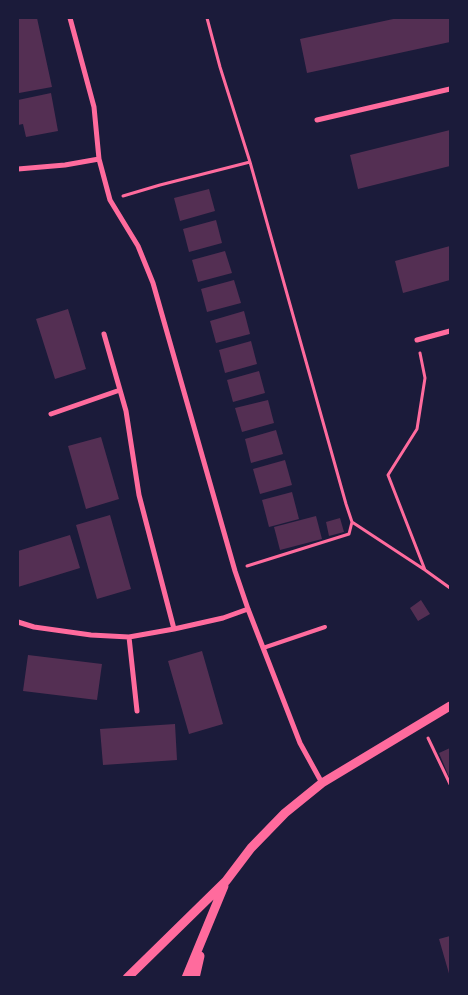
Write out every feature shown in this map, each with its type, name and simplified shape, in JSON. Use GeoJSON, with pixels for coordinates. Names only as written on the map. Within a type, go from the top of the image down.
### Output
{"type":"FeatureCollection","features":[{"type":"Feature","properties":{"kind":"street"},"geometry":{"type":"LineString","coordinates":[[70,18],[94,107],[99,158],[110,200],[138,246],[153,284],[235,571],[248,610],[300,743],[322,782]]}},
{"type":"Feature","properties":{"kind":"street"},"geometry":{"type":"LineString","coordinates":[[317,120],[450,89]]}},
{"type":"Feature","properties":{"kind":"street"},"geometry":{"type":"LineString","coordinates":[[18,169],[65,165],[99,158]]}},
{"type":"Feature","properties":{"kind":"street"},"geometry":{"type":"LineString","coordinates":[[417,340],[450,331]]}},
{"type":"Feature","properties":{"kind":"street"},"geometry":{"type":"LineString","coordinates":[[104,334],[126,411],[139,495],[174,629]]}},
{"type":"Feature","properties":{"kind":"street"},"geometry":{"type":"LineString","coordinates":[[51,414],[120,390]]}},
{"type":"Feature","properties":{"kind":"street"},"geometry":{"type":"LineString","coordinates":[[18,622],[34,627],[92,635],[128,637],[224,618],[248,610]]}},
{"type":"Feature","properties":{"kind":"street"},"geometry":{"type":"LineString","coordinates":[[128,637],[137,711]]}},
{"type":"Feature","properties":{"kind":"street"},"geometry":{"type":"LineString","coordinates":[[127,978],[226,881],[251,848],[285,813],[322,782],[450,706]]}},
{"type":"Feature","properties":{"kind":"street"},"geometry":{"type":"LineString","coordinates":[[186,978],[226,881]]}},
{"type":"Feature","properties":{"kind":"street"},"geometry":{"type":"LineString","coordinates":[[195,978],[205,931]]}},
{"type":"Feature","properties":{"kind":"lane"},"geometry":{"type":"LineString","coordinates":[[263,648],[325,627]]}},
{"type":"Feature","properties":{"kind":"path"},"geometry":{"type":"LineString","coordinates":[[207,18],[220,67],[250,162],[352,522],[349,534],[235,571]]}},
{"type":"Feature","properties":{"kind":"path"},"geometry":{"type":"LineString","coordinates":[[110,200],[250,162]]}},
{"type":"Feature","properties":{"kind":"path"},"geometry":{"type":"LineString","coordinates":[[417,340],[425,378],[417,429],[388,475],[425,570]]}},
{"type":"Feature","properties":{"kind":"path"},"geometry":{"type":"LineString","coordinates":[[352,522],[450,588]]}},
{"type":"Feature","properties":{"kind":"path"},"geometry":{"type":"LineString","coordinates":[[421,724],[450,784]]}},
{"type":"Feature","properties":{"kind":"building"},"geometry":{"type":"Polygon","coordinates":[[[18,18],[37,18],[52,87],[19,93],[18,18]]]}},
{"type":"Feature","properties":{"kind":"building"},"geometry":{"type":"Polygon","coordinates":[[[398,18],[450,18],[450,42],[307,73],[300,39],[398,18]]]}},
{"type":"Feature","properties":{"kind":"building"},"geometry":{"type":"Polygon","coordinates":[[[51,93],[58,131],[26,137],[23,124],[18,125],[18,100],[51,93]]]}},
{"type":"Feature","properties":{"kind":"building"},"geometry":{"type":"Polygon","coordinates":[[[450,130],[450,166],[358,189],[350,155],[450,130]]]}},
{"type":"Feature","properties":{"kind":"building"},"geometry":{"type":"Polygon","coordinates":[[[209,189],[215,211],[180,221],[174,198],[209,189]]]}},
{"type":"Feature","properties":{"kind":"building"},"geometry":{"type":"Polygon","coordinates":[[[216,220],[222,243],[189,252],[183,229],[216,220]]]}},
{"type":"Feature","properties":{"kind":"building"},"geometry":{"type":"Polygon","coordinates":[[[450,246],[450,280],[403,293],[395,261],[450,246]]]}},
{"type":"Feature","properties":{"kind":"building"},"geometry":{"type":"Polygon","coordinates":[[[225,251],[232,273],[198,282],[192,260],[225,251]]]}},
{"type":"Feature","properties":{"kind":"building"},"geometry":{"type":"Polygon","coordinates":[[[234,280],[241,303],[207,312],[201,289],[234,280]]]}},
{"type":"Feature","properties":{"kind":"building"},"geometry":{"type":"Polygon","coordinates":[[[68,309],[86,369],[55,379],[36,319],[68,309]]]}},
{"type":"Feature","properties":{"kind":"building"},"geometry":{"type":"Polygon","coordinates":[[[244,311],[250,334],[216,343],[210,321],[244,311]]]}},
{"type":"Feature","properties":{"kind":"building"},"geometry":{"type":"Polygon","coordinates":[[[251,341],[257,364],[225,373],[219,350],[251,341]]]}},
{"type":"Feature","properties":{"kind":"building"},"geometry":{"type":"Polygon","coordinates":[[[259,371],[265,393],[233,402],[227,380],[259,371]]]}},
{"type":"Feature","properties":{"kind":"building"},"geometry":{"type":"Polygon","coordinates":[[[268,400],[274,423],[242,432],[235,408],[268,400]]]}},
{"type":"Feature","properties":{"kind":"building"},"geometry":{"type":"Polygon","coordinates":[[[276,430],[283,454],[251,463],[245,439],[276,430]]]}},
{"type":"Feature","properties":{"kind":"building"},"geometry":{"type":"Polygon","coordinates":[[[101,437],[119,499],[86,509],[68,446],[101,437]]]}},
{"type":"Feature","properties":{"kind":"building"},"geometry":{"type":"Polygon","coordinates":[[[285,460],[292,485],[260,494],[253,469],[285,460]]]}},
{"type":"Feature","properties":{"kind":"building"},"geometry":{"type":"Polygon","coordinates":[[[292,492],[299,519],[269,527],[262,500],[292,492]]]}},
{"type":"Feature","properties":{"kind":"building"},"geometry":{"type":"Polygon","coordinates":[[[110,515],[131,589],[97,599],[76,525],[110,515]]]}},
{"type":"Feature","properties":{"kind":"building"},"geometry":{"type":"Polygon","coordinates":[[[316,516],[322,539],[280,550],[274,527],[316,516]]]}},
{"type":"Feature","properties":{"kind":"building"},"geometry":{"type":"Polygon","coordinates":[[[340,518],[344,532],[329,536],[326,522],[340,518]]]}},
{"type":"Feature","properties":{"kind":"building"},"geometry":{"type":"Polygon","coordinates":[[[70,535],[80,568],[18,587],[18,551],[70,535]]]}},
{"type":"Feature","properties":{"kind":"building"},"geometry":{"type":"Polygon","coordinates":[[[421,600],[430,614],[418,621],[410,608],[421,600]]]}},
{"type":"Feature","properties":{"kind":"building"},"geometry":{"type":"Polygon","coordinates":[[[202,651],[223,724],[189,734],[168,661],[202,651]]]}},
{"type":"Feature","properties":{"kind":"building"},"geometry":{"type":"Polygon","coordinates":[[[28,655],[102,664],[97,700],[23,691],[28,655]]]}},
{"type":"Feature","properties":{"kind":"building"},"geometry":{"type":"Polygon","coordinates":[[[175,724],[177,760],[103,765],[100,729],[175,724]]]}},
{"type":"Feature","properties":{"kind":"building"},"geometry":{"type":"Polygon","coordinates":[[[450,748],[450,779],[439,753],[450,748]]]}},
{"type":"Feature","properties":{"kind":"building"},"geometry":{"type":"Polygon","coordinates":[[[450,936],[450,977],[439,939],[450,936]]]}}]}
